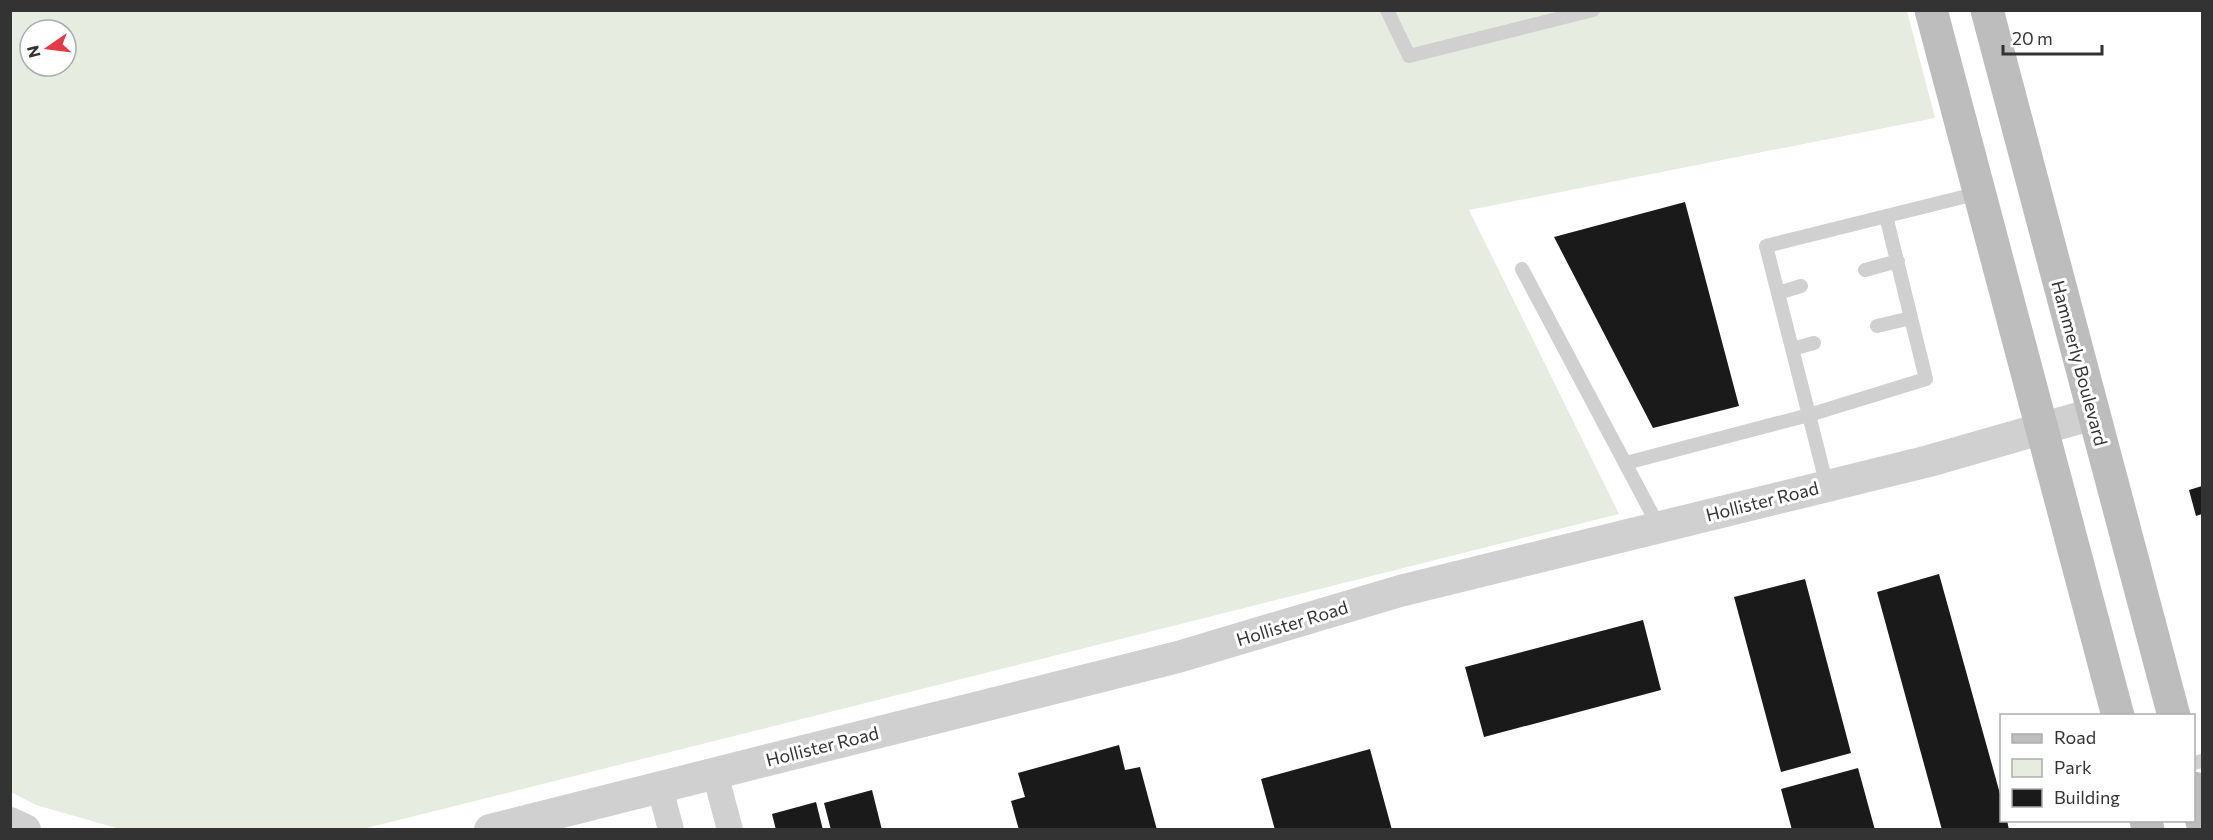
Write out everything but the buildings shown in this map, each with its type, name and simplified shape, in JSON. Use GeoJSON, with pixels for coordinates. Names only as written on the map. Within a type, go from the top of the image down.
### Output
{"type":"FeatureCollection","features":[{"type":"Feature","properties":{"kind":"main road"},"geometry":{"type":"LineString","coordinates":[[1931,10],[2040,429],[2117,714]]}},
{"type":"Feature","properties":{"kind":"main road","name":"Hammerly Boulevard"},"geometry":{"type":"LineString","coordinates":[[1987,10],[2173,714]]}},
{"type":"Feature","properties":{"kind":"main road"},"geometry":{"type":"LineString","coordinates":[[2195,796],[2202,822]]}},
{"type":"Feature","properties":{"kind":"street","name":"Hollister Road"},"geometry":{"type":"LineString","coordinates":[[490,830],[1178,657],[1400,591],[1827,486],[2093,414]]}},
{"type":"Feature","properties":{"kind":"street"},"geometry":{"type":"LineString","coordinates":[[715,773],[729,830]]}},
{"type":"Feature","properties":{"kind":"street"},"geometry":{"type":"LineString","coordinates":[[660,788],[671,830]]}},
{"type":"Feature","properties":{"kind":"street"},"geometry":{"type":"LineString","coordinates":[[10,823],[25,830]]}},
{"type":"Feature","properties":{"kind":"lane"},"geometry":{"type":"LineString","coordinates":[[1387,10],[1409,56],[1593,10]]}},
{"type":"Feature","properties":{"kind":"lane"},"geometry":{"type":"LineString","coordinates":[[1827,486],[1766,246],[1978,193]]}},
{"type":"Feature","properties":{"kind":"lane"},"geometry":{"type":"LineString","coordinates":[[1626,463],[1809,415],[1926,379],[1886,216]]}},
{"type":"Feature","properties":{"kind":"lane"},"geometry":{"type":"LineString","coordinates":[[1864,270],[1898,261]]}},
{"type":"Feature","properties":{"kind":"lane"},"geometry":{"type":"LineString","coordinates":[[1522,269],[1659,527]]}},
{"type":"Feature","properties":{"kind":"lane"},"geometry":{"type":"LineString","coordinates":[[1778,293],[1801,286]]}},
{"type":"Feature","properties":{"kind":"lane"},"geometry":{"type":"LineString","coordinates":[[1877,326],[1911,318]]}},
{"type":"Feature","properties":{"kind":"lane"},"geometry":{"type":"LineString","coordinates":[[1792,349],[1814,343]]}},
{"type":"Feature","properties":{"kind":"green space"},"geometry":{"type":"Polygon","coordinates":[[[10,11],[1907,11],[1935,118],[1469,210],[1619,514],[363,829],[120,829],[36,805],[11,792],[10,11]]]}}]}
